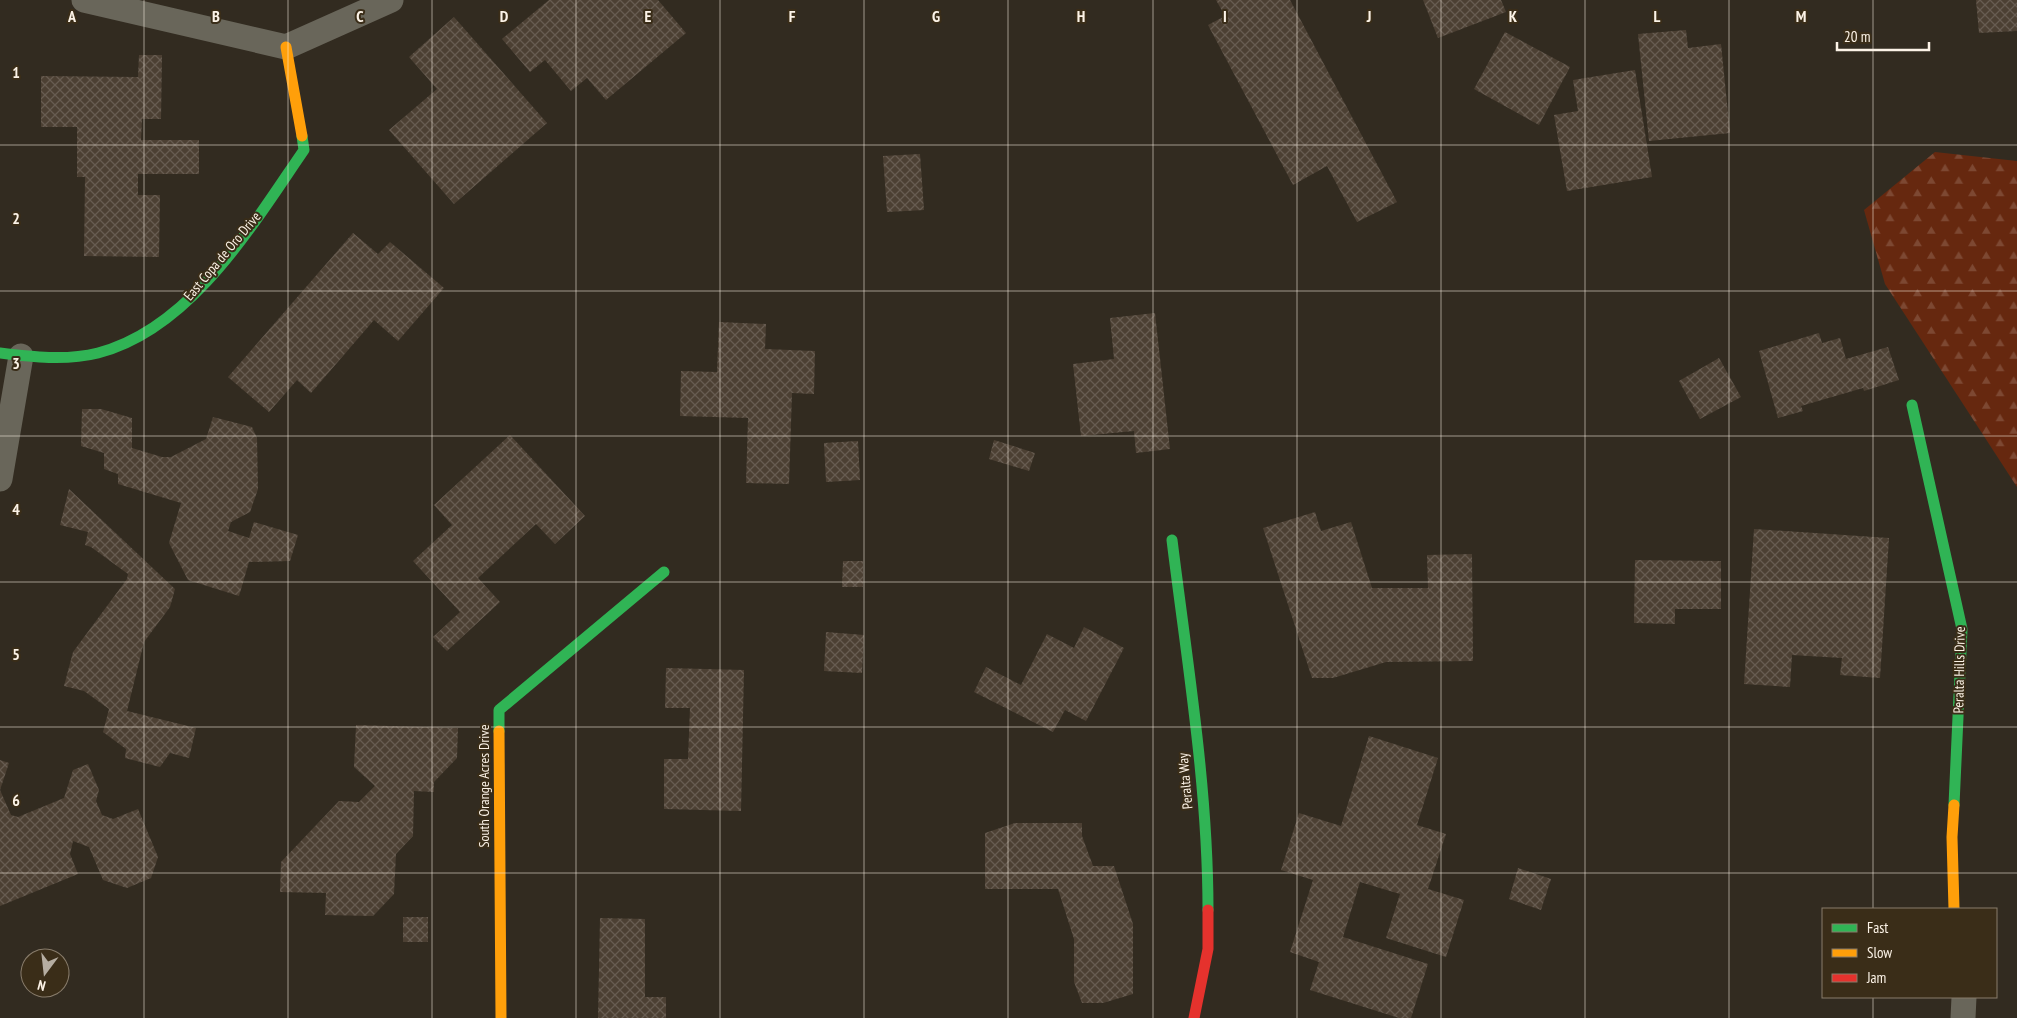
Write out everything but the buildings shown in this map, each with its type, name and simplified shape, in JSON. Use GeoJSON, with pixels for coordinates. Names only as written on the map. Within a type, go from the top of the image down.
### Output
{"type":"FeatureCollection","features":[{"type":"Feature","properties":{"kind":"street"},"geometry":{"type":"LineString","coordinates":[[84,0],[286,47],[391,0]]}},
{"type":"Feature","properties":{"kind":"street","name":"East Copa de Oro Drive"},"geometry":{"type":"LineString","coordinates":[[0,479],[10,354],[62,358],[99,353],[138,338],[170,316],[202,285],[249,229],[304,150],[286,47]]}},
{"type":"Feature","properties":{"kind":"street","name":"Peralta Hills Drive"},"geometry":{"type":"LineString","coordinates":[[1912,405],[1962,629],[1952,837],[1954,908]]}},
{"type":"Feature","properties":{"kind":"street","name":"Peralta Way"},"geometry":{"type":"LineString","coordinates":[[1172,540],[1195,722],[1208,858],[1208,949],[1194,1018]]}},
{"type":"Feature","properties":{"kind":"street","name":"South Orange Acres Drive"},"geometry":{"type":"LineString","coordinates":[[500,1018],[499,710],[664,572]]}},
{"type":"Feature","properties":{"kind":"street"},"geometry":{"type":"LineString","coordinates":[[1963,1018],[1964,998]]}},
{"type":"Feature","properties":{"kind":"green space"},"geometry":{"type":"Polygon","coordinates":[[[1935,152],[2017,161],[2017,487],[1885,284],[1864,210],[1935,152]]]}},
{"type":"Feature","properties":{"kind":"traffic: fast"},"geometry":{"type":"LineString","coordinates":[[0,353],[49,358],[74,357],[98,353],[131,340],[162,322],[191,298],[241,240],[304,150],[302,136]]}},
{"type":"Feature","properties":{"kind":"traffic: fast"},"geometry":{"type":"LineString","coordinates":[[1912,405],[1962,629],[1954,805]]}},
{"type":"Feature","properties":{"kind":"traffic: fast"},"geometry":{"type":"LineString","coordinates":[[1172,540],[1201,771],[1208,910]]}},
{"type":"Feature","properties":{"kind":"traffic: fast"},"geometry":{"type":"LineString","coordinates":[[499,731],[499,710],[664,572]]}},
{"type":"Feature","properties":{"kind":"traffic: slow"},"geometry":{"type":"LineString","coordinates":[[286,47],[302,136]]}},
{"type":"Feature","properties":{"kind":"traffic: slow"},"geometry":{"type":"LineString","coordinates":[[499,731],[501,1018]]}},
{"type":"Feature","properties":{"kind":"traffic: slow"},"geometry":{"type":"LineString","coordinates":[[1954,805],[1952,837],[1954,908]]}},
{"type":"Feature","properties":{"kind":"traffic: jam"},"geometry":{"type":"LineString","coordinates":[[1194,1018],[1208,949],[1208,910]]}}]}
